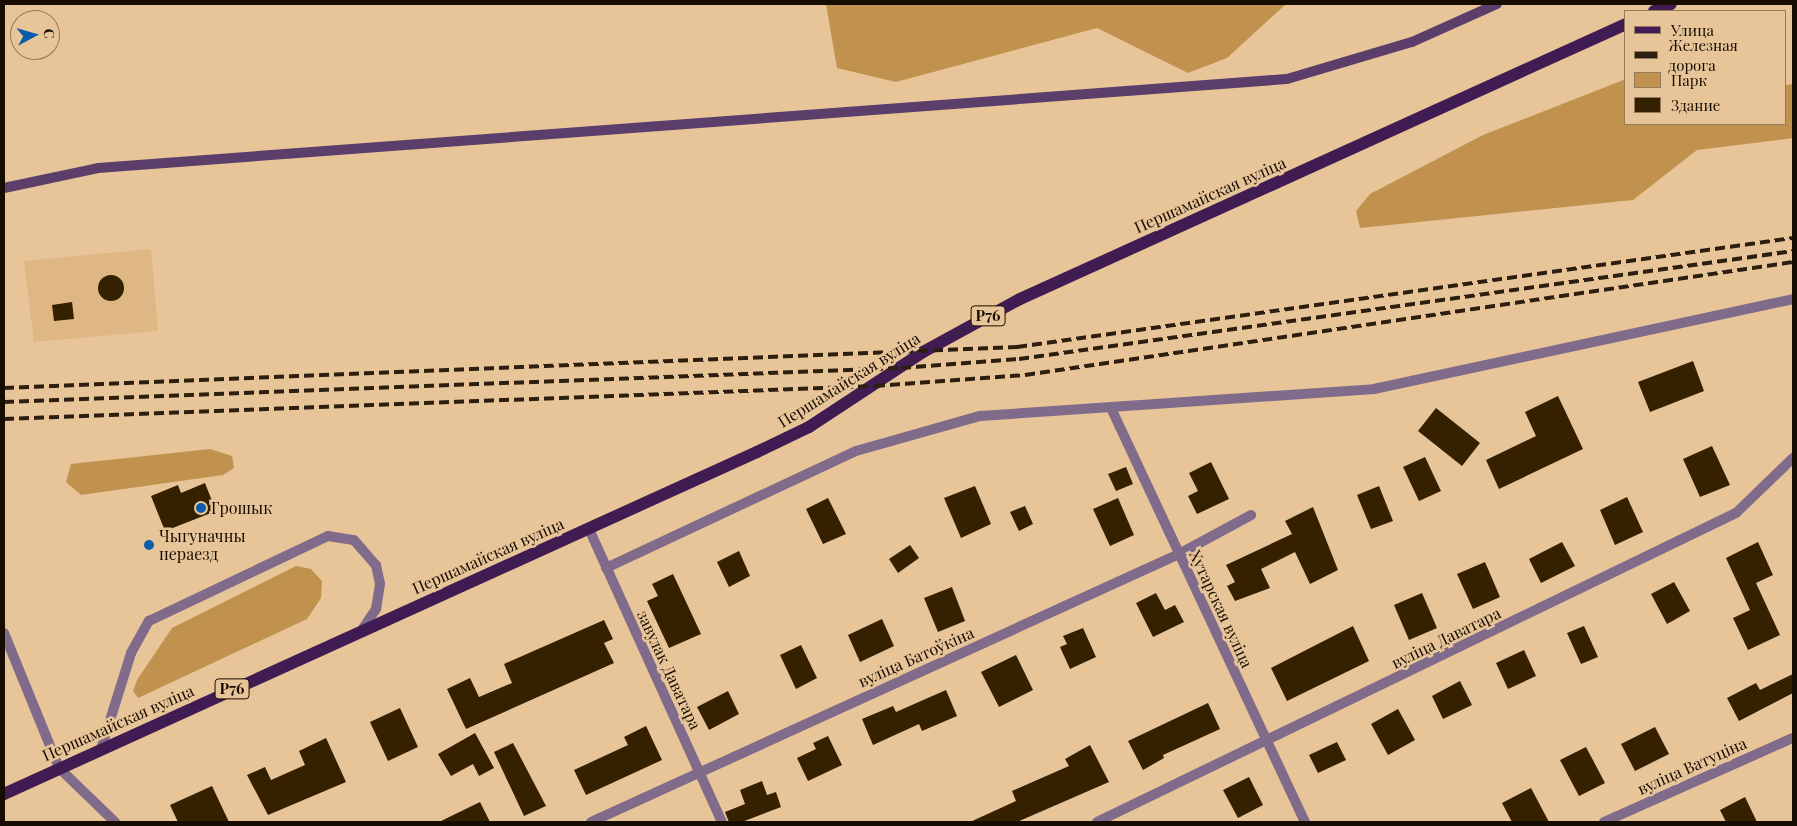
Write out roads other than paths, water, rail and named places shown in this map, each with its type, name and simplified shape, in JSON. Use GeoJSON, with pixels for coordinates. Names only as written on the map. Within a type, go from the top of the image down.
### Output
{"type":"FeatureCollection","features":[{"type":"Feature","properties":{"kind":"main road"},"geometry":{"type":"LineString","coordinates":[[1656,10],[1671,4]]}},
{"type":"Feature","properties":{"kind":"main road","name":"Першамайская вуліца"},"geometry":{"type":"LineString","coordinates":[[4,794],[362,630],[589,529],[809,427],[923,352],[1020,299],[1624,25]]}},
{"type":"Feature","properties":{"kind":"street"},"geometry":{"type":"LineString","coordinates":[[4,188],[98,168],[1287,79],[1412,42],[1497,4]]}},
{"type":"Feature","properties":{"kind":"street"},"geometry":{"type":"LineString","coordinates":[[606,568],[856,451],[980,416],[1374,389],[1793,299]]}},
{"type":"Feature","properties":{"kind":"street","name":"Хутарская вуліца"},"geometry":{"type":"LineString","coordinates":[[1111,408],[1305,822]]}},
{"type":"Feature","properties":{"kind":"street","name":"вуліца Даватара"},"geometry":{"type":"LineString","coordinates":[[1098,822],[1268,742],[1736,513],[1793,458]]}},
{"type":"Feature","properties":{"kind":"street","name":"вуліца Батоўкіна"},"geometry":{"type":"LineString","coordinates":[[591,822],[1179,554],[1251,515]]}},
{"type":"Feature","properties":{"kind":"street","name":"завулак Даватара"},"geometry":{"type":"LineString","coordinates":[[589,529],[722,822]]}},
{"type":"Feature","properties":{"kind":"street"},"geometry":{"type":"LineString","coordinates":[[101,749],[139,633],[149,622],[237,577],[328,536],[354,540],[369,553],[380,584],[376,608],[362,630]]}},
{"type":"Feature","properties":{"kind":"street"},"geometry":{"type":"LineString","coordinates":[[4,633],[59,768],[115,822]]}},
{"type":"Feature","properties":{"kind":"street","name":"вуліца Ватуціна"},"geometry":{"type":"LineString","coordinates":[[1604,822],[1793,738]]}},
{"type":"Feature","properties":{"kind":"railway"},"geometry":{"type":"LineString","coordinates":[[4,388],[1017,347],[1793,238]]}},
{"type":"Feature","properties":{"kind":"railway"},"geometry":{"type":"LineString","coordinates":[[4,402],[901,368],[1019,359],[1793,251]]}},
{"type":"Feature","properties":{"kind":"railway"},"geometry":{"type":"LineString","coordinates":[[4,419],[875,386],[1025,375],[1793,262]]}},
{"type":"Feature","properties":{"kind":"place","name":"Грошык"},"geometry":{"type":"Point","coordinates":[201,508]}},
{"type":"Feature","properties":{"kind":"place","name":"Чыгуначны пераезд"},"geometry":{"type":"Point","coordinates":[149,545]}}]}
